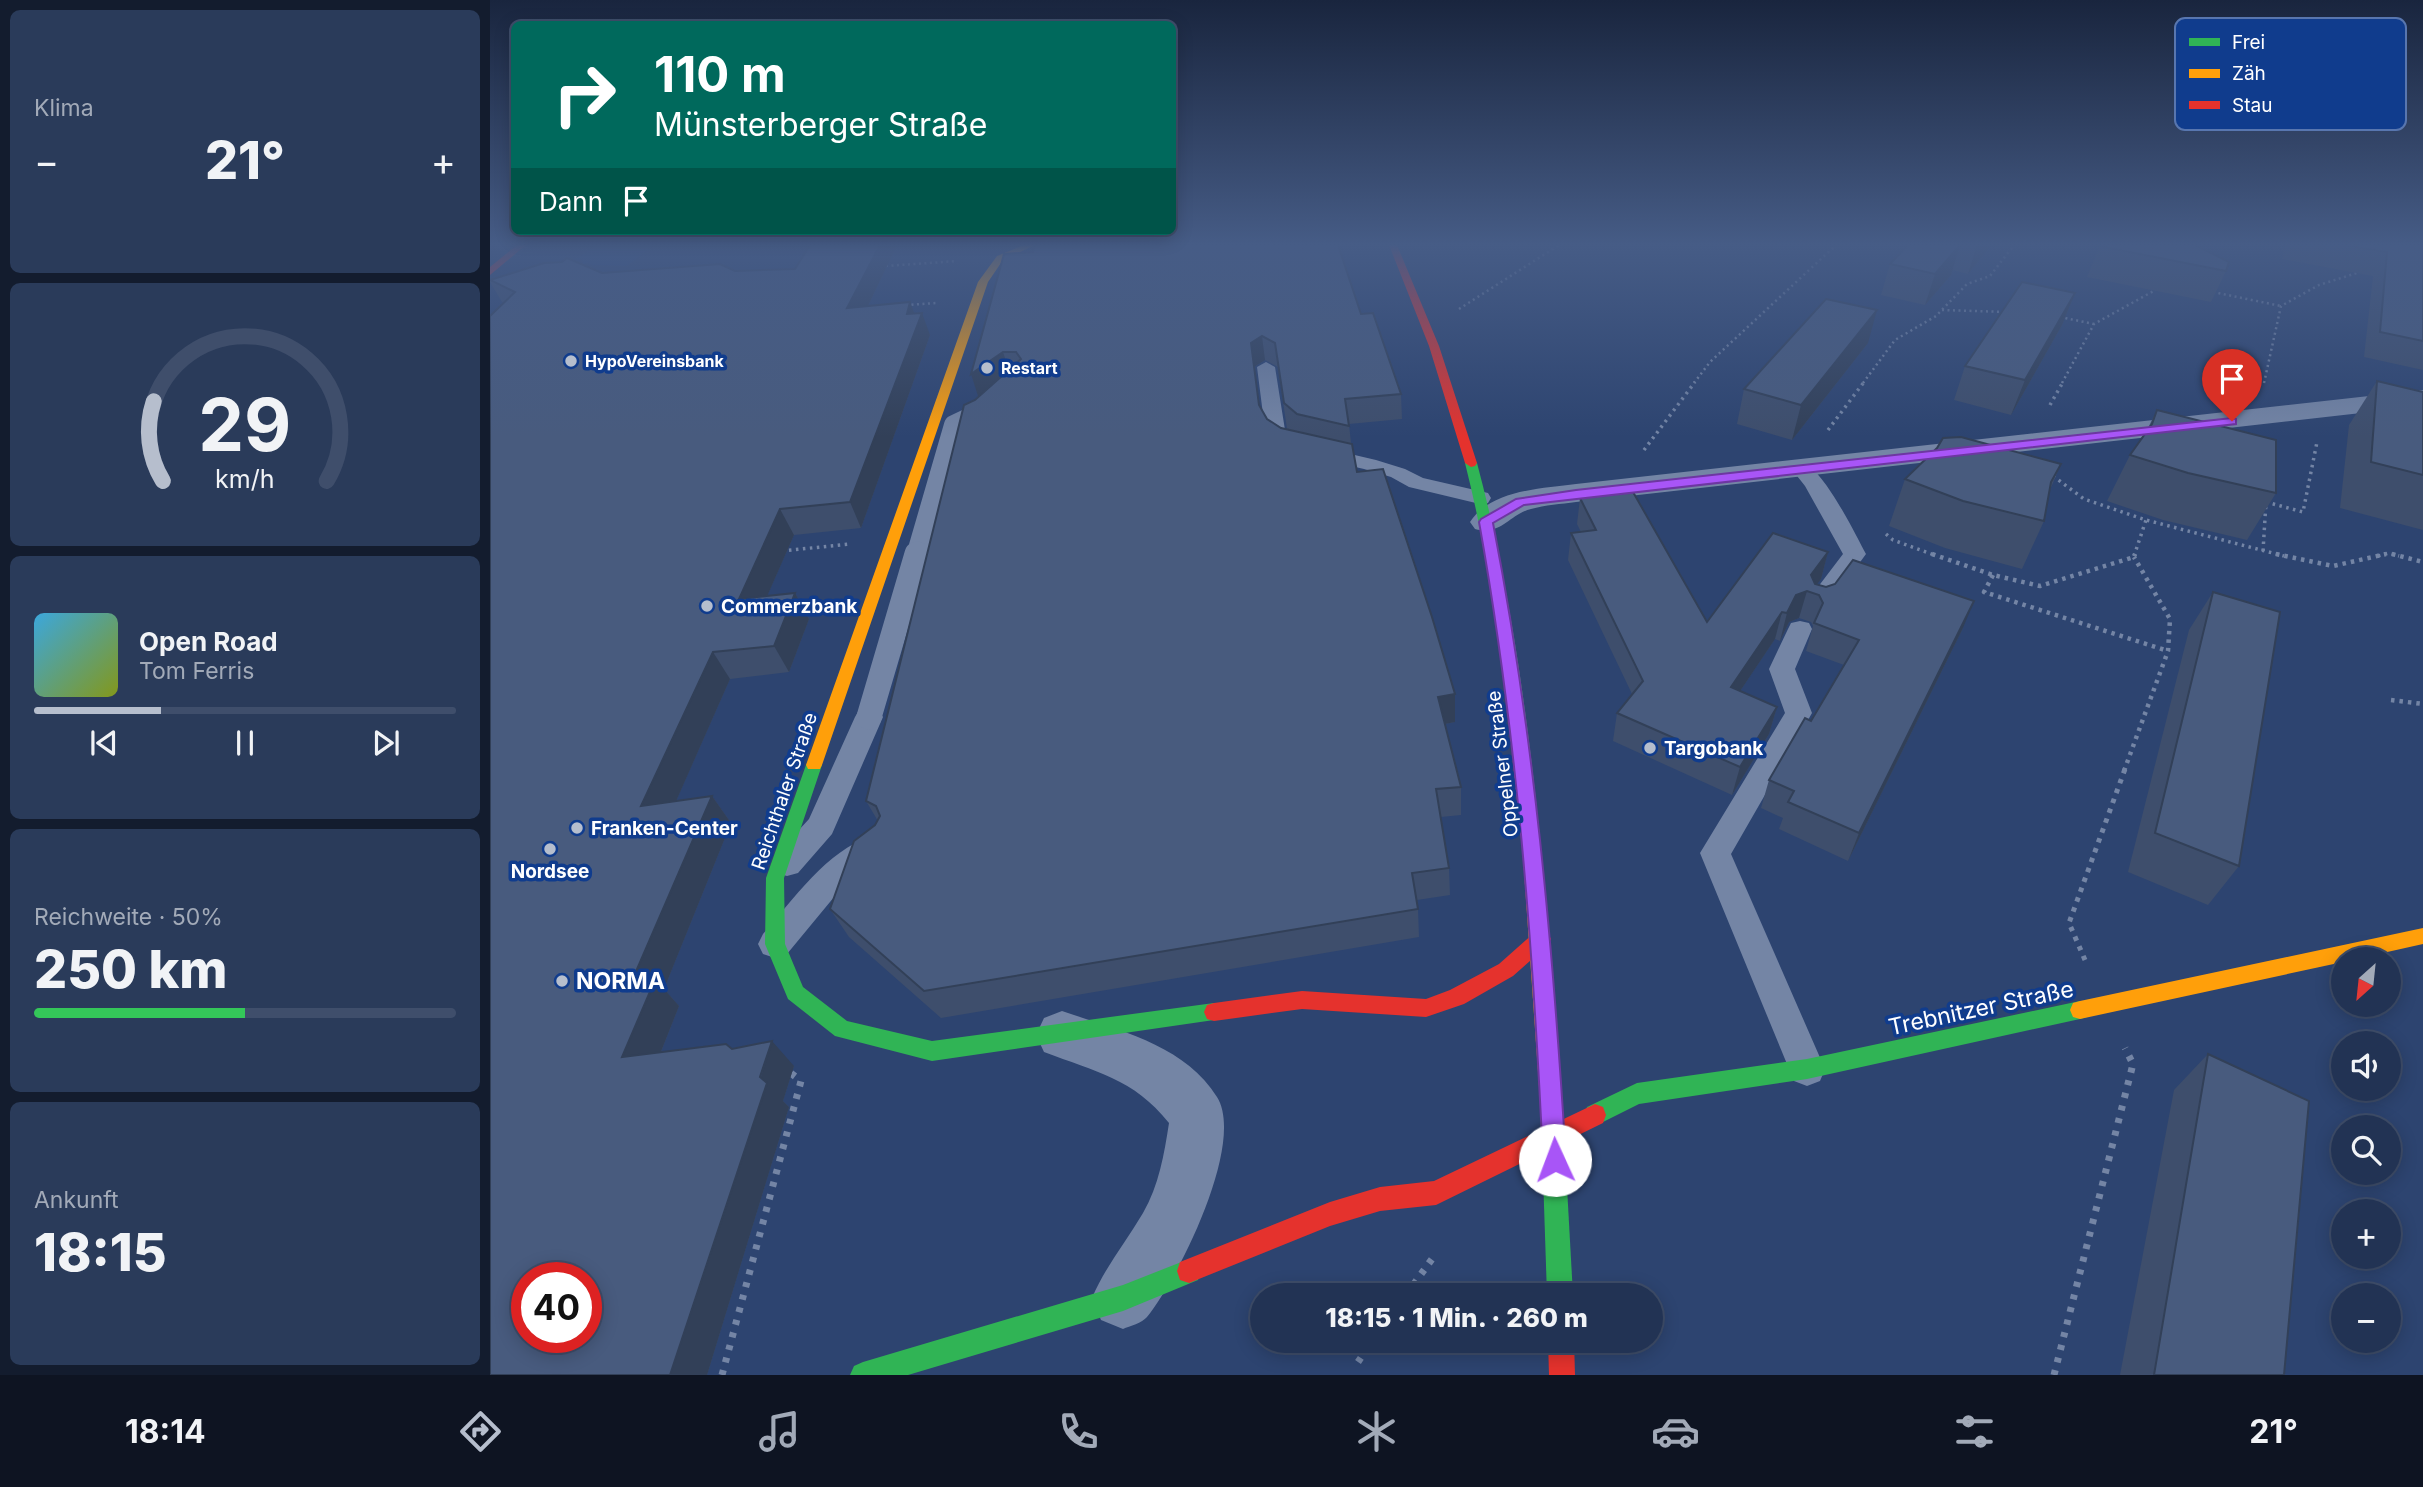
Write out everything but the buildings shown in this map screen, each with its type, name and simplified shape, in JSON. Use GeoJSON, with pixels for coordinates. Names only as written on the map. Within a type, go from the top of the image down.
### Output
{"type":"FeatureCollection","features":[{"type":"Feature","properties":{"kind":"street","name":"Reichthaler Straße"},"geometry":{"type":"LineString","coordinates":[[974,309],[775,878],[775,944],[795,992],[842,1029],[932,1051],[1301,1000],[1426,1008],[1457,997],[1506,970],[1541,939]]}},
{"type":"Feature","properties":{"kind":"street","name":"Oppelner Straße"},"geometry":{"type":"LineString","coordinates":[[1418,309],[1448,387],[1483,510],[1513,678],[1541,939],[1554,1137],[1560,1283]]}},
{"type":"Feature","properties":{"kind":"street"},"geometry":{"type":"LineString","coordinates":[[1483,510],[1520,501],[1663,483],[2423,398]]}},
{"type":"Feature","properties":{"kind":"street","name":"Trebnitzer Straße"},"geometry":{"type":"LineString","coordinates":[[863,1375],[985,1341],[1122,1298],[1330,1214],[1380,1199],[1436,1193],[1637,1094],[1807,1069],[2423,936]]}},
{"type":"Feature","properties":{"kind":"street"},"geometry":{"type":"LineString","coordinates":[[1062,1035],[1145,1065],[1174,1087],[1198,1116],[1190,1173],[1165,1233],[1122,1298]]}},
{"type":"Feature","properties":{"kind":"street"},"geometry":{"type":"LineString","coordinates":[[1561,1353],[1562,1375]]}},
{"type":"Feature","properties":{"kind":"lane"},"geometry":{"type":"LineString","coordinates":[[1266,367],[1275,430],[1279,438],[1293,447],[1398,473],[1483,510]]}},
{"type":"Feature","properties":{"kind":"lane"},"geometry":{"type":"LineString","coordinates":[[939,410],[980,415]]}},
{"type":"Feature","properties":{"kind":"lane"},"geometry":{"type":"LineString","coordinates":[[775,878],[821,826],[869,717],[954,425],[980,415]]}},
{"type":"Feature","properties":{"kind":"lane"},"geometry":{"type":"LineString","coordinates":[[1800,467],[1814,483],[1855,554],[1817,604]]}},
{"type":"Feature","properties":{"kind":"lane"},"geometry":{"type":"LineString","coordinates":[[1800,629],[1782,669],[1799,713],[1715,853],[1807,1069]]}},
{"type":"Feature","properties":{"kind":"lane"},"geometry":{"type":"LineString","coordinates":[[775,944],[833,876],[879,843]]}},
{"type":"Feature","properties":{"kind":"path"},"geometry":{"type":"LineString","coordinates":[[1663,483],[1643,452],[1710,362],[1767,309]]}},
{"type":"Feature","properties":{"kind":"path"},"geometry":{"type":"LineString","coordinates":[[2257,418],[2280,309]]}},
{"type":"Feature","properties":{"kind":"path"},"geometry":{"type":"LineString","coordinates":[[1800,467],[1895,340],[1936,316],[1941,310],[2018,312]]}},
{"type":"Feature","properties":{"kind":"path"},"geometry":{"type":"LineString","coordinates":[[2056,316],[2094,324]]}},
{"type":"Feature","properties":{"kind":"path"},"geometry":{"type":"LineString","coordinates":[[2263,551],[2266,502],[2303,512],[2323,410]]}},
{"type":"Feature","properties":{"kind":"path"},"geometry":{"type":"LineString","coordinates":[[2054,1375],[2133,1065],[2069,923],[2168,651],[2170,619],[2134,557],[2146,520]]}},
{"type":"Feature","properties":{"kind":"path"},"geometry":{"type":"LineString","coordinates":[[1885,532],[1893,540],[1993,575],[2040,586],[2134,557]]}},
{"type":"Feature","properties":{"kind":"path"},"geometry":{"type":"LineString","coordinates":[[771,552],[856,543]]}},
{"type":"Feature","properties":{"kind":"path"},"geometry":{"type":"LineString","coordinates":[[1993,575],[1984,592],[2168,651]]}},
{"type":"Feature","properties":{"kind":"path"},"geometry":{"type":"LineString","coordinates":[[2391,700],[2423,704]]}},
{"type":"Feature","properties":{"kind":"path"},"geometry":{"type":"LineString","coordinates":[[722,1375],[800,1081],[778,1063]]}},
{"type":"Feature","properties":{"kind":"path"},"geometry":{"type":"LineString","coordinates":[[1415,1283],[1432,1259]]}},
{"type":"Feature","properties":{"kind":"path"},"geometry":{"type":"LineString","coordinates":[[1358,1362],[1364,1353]]}},
{"type":"Feature","properties":{"kind":"traffic: fast"},"geometry":{"type":"LineString","coordinates":[[1471,463],[1501,599],[1515,690],[1530,828]]}},
{"type":"Feature","properties":{"kind":"traffic: fast"},"geometry":{"type":"LineString","coordinates":[[814,765],[775,878],[775,944],[795,993],[842,1029],[932,1051],[1214,1012]]}},
{"type":"Feature","properties":{"kind":"traffic: fast"},"geometry":{"type":"LineString","coordinates":[[1595,1115],[1637,1094],[1807,1069],[2080,1010]]}},
{"type":"Feature","properties":{"kind":"traffic: fast"},"geometry":{"type":"LineString","coordinates":[[1552,1115],[1559,1283]]}},
{"type":"Feature","properties":{"kind":"traffic: fast"},"geometry":{"type":"LineString","coordinates":[[863,1375],[1123,1298],[1189,1271]]}},
{"type":"Feature","properties":{"kind":"traffic: slow"},"geometry":{"type":"LineString","coordinates":[[814,765],[973,309]]}},
{"type":"Feature","properties":{"kind":"traffic: slow"},"geometry":{"type":"LineString","coordinates":[[1530,828],[1552,1115]]}},
{"type":"Feature","properties":{"kind":"traffic: slow"},"geometry":{"type":"LineString","coordinates":[[2080,1010],[2423,936]]}},
{"type":"Feature","properties":{"kind":"traffic: jam"},"geometry":{"type":"LineString","coordinates":[[1419,309],[1434,346],[1471,463]]}},
{"type":"Feature","properties":{"kind":"traffic: jam"},"geometry":{"type":"LineString","coordinates":[[1214,1012],[1302,1000],[1426,1008],[1457,997],[1506,970],[1541,939]]}},
{"type":"Feature","properties":{"kind":"traffic: jam"},"geometry":{"type":"LineString","coordinates":[[1189,1271],[1330,1214],[1380,1199],[1436,1193],[1595,1115]]}},
{"type":"Feature","properties":{"kind":"traffic: jam"},"geometry":{"type":"LineString","coordinates":[[1561,1353],[1562,1375]]}},
{"type":"Feature","properties":{"kind":"place","name":"HypoVereinsbank"},"geometry":{"type":"Point","coordinates":[571,361]}},
{"type":"Feature","properties":{"kind":"place","name":"Restart"},"geometry":{"type":"Point","coordinates":[987,368]}},
{"type":"Feature","properties":{"kind":"place","name":"Commerzbank"},"geometry":{"type":"Point","coordinates":[707,606]}},
{"type":"Feature","properties":{"kind":"place","name":"Targobank"},"geometry":{"type":"Point","coordinates":[1650,748]}},
{"type":"Feature","properties":{"kind":"place","name":"Franken-Center"},"geometry":{"type":"Point","coordinates":[577,828]}},
{"type":"Feature","properties":{"kind":"place","name":"Nordsee"},"geometry":{"type":"Point","coordinates":[550,849]}},
{"type":"Feature","properties":{"kind":"place","name":"NORMA"},"geometry":{"type":"Point","coordinates":[562,981]}},
{"type":"Feature","properties":{"kind":"route"},"geometry":{"type":"LineString","coordinates":[[1555,1160],[1549,1046],[1529,810],[1505,623],[1486,522],[1520,501],[1800,467],[2232,421]]}}]}
